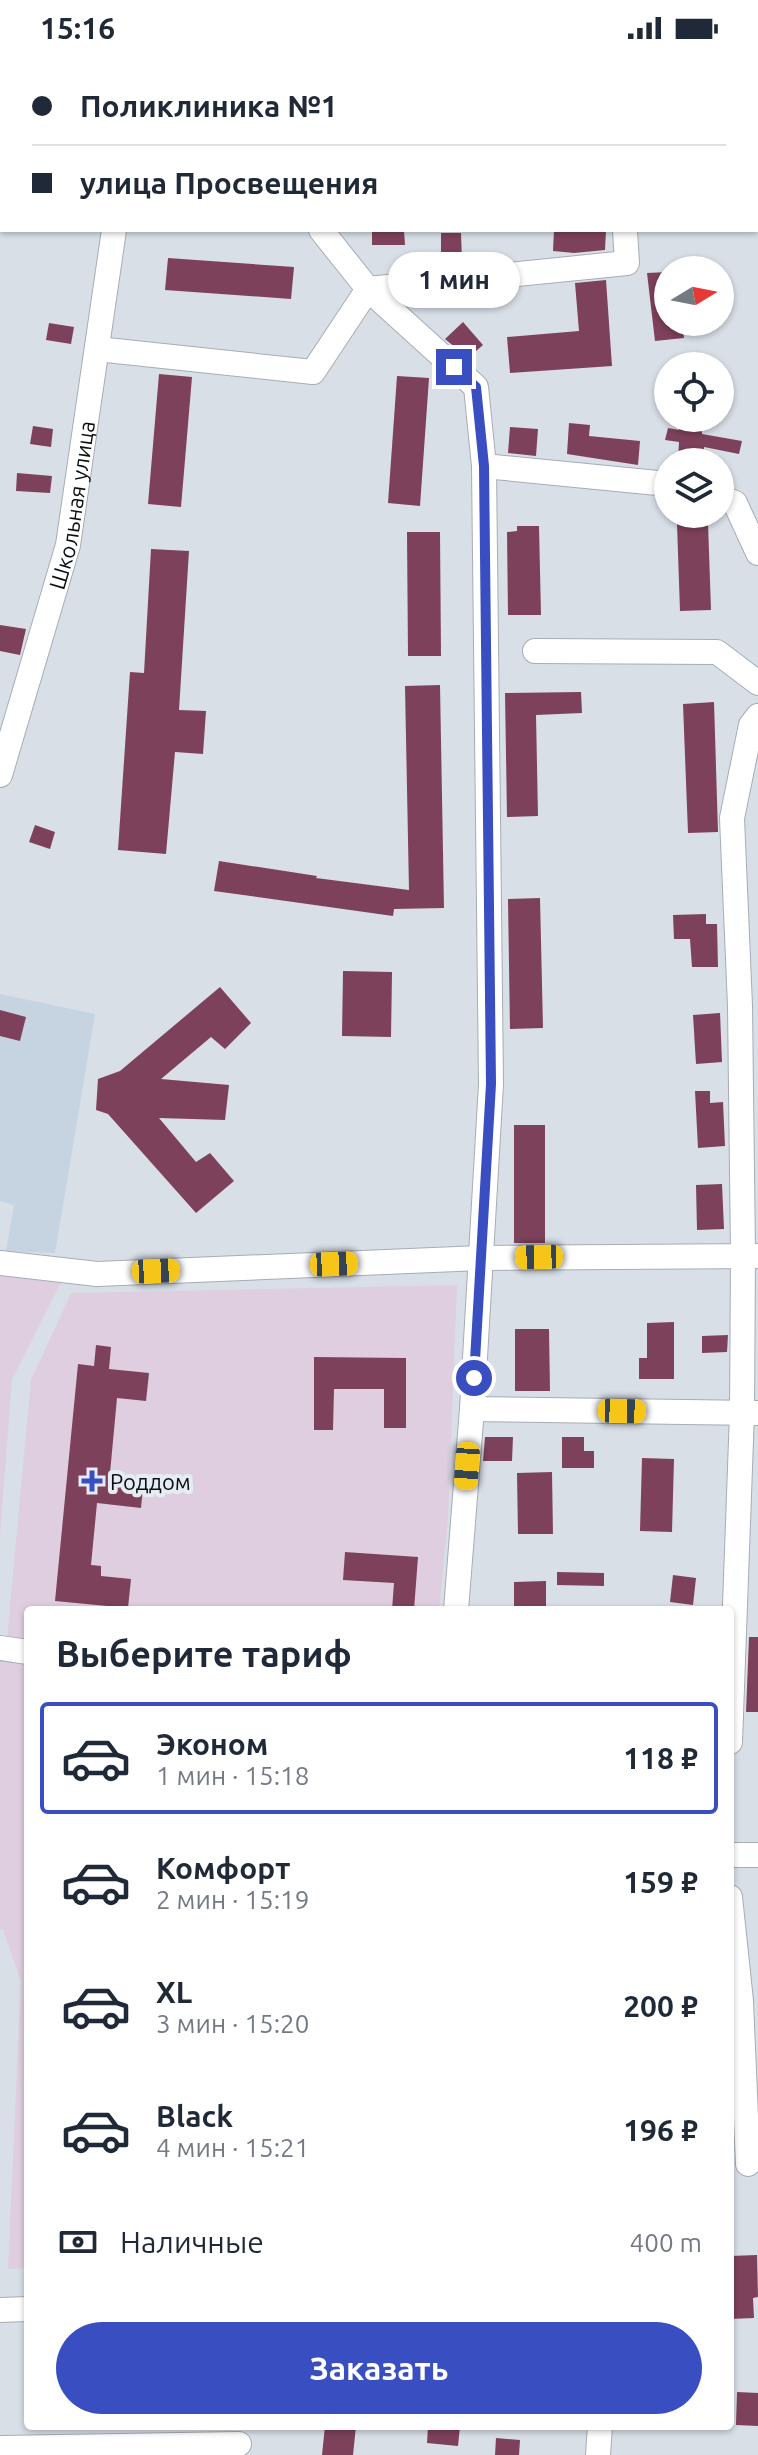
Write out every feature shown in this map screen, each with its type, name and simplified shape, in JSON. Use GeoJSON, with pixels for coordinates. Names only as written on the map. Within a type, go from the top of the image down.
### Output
{"type":"FeatureCollection","features":[{"type":"Feature","properties":{"kind":"street","name":"Школьная улица"},"geometry":{"type":"LineString","coordinates":[[0,775],[68,545],[114,232]]}},
{"type":"Feature","properties":{"kind":"street"},"geometry":{"type":"LineString","coordinates":[[323,232],[368,289],[476,387],[484,466],[491,1084],[472,1409],[456,1606]]}},
{"type":"Feature","properties":{"kind":"street"},"geometry":{"type":"LineString","coordinates":[[368,289],[627,263],[625,232]]}},
{"type":"Feature","properties":{"kind":"street"},"geometry":{"type":"LineString","coordinates":[[97,349],[313,372],[368,289]]}},
{"type":"Feature","properties":{"kind":"street"},"geometry":{"type":"LineString","coordinates":[[484,466],[654,483]]}},
{"type":"Feature","properties":{"kind":"street"},"geometry":{"type":"LineString","coordinates":[[734,503],[758,553]]}},
{"type":"Feature","properties":{"kind":"street"},"geometry":{"type":"LineString","coordinates":[[535,651],[717,652],[758,683]]}},
{"type":"Feature","properties":{"kind":"street"},"geometry":{"type":"LineString","coordinates":[[734,1676],[750,1413],[750,1152],[749,1006],[732,818],[751,725],[758,716]]}},
{"type":"Feature","properties":{"kind":"street"},"geometry":{"type":"LineString","coordinates":[[0,1263],[97,1274],[481,1258],[750,1255]]}},
{"type":"Feature","properties":{"kind":"street"},"geometry":{"type":"LineString","coordinates":[[472,1409],[750,1413]]}},
{"type":"Feature","properties":{"kind":"street"},"geometry":{"type":"LineString","coordinates":[[0,1648],[24,1651]]}},
{"type":"Feature","properties":{"kind":"street"},"geometry":{"type":"LineString","coordinates":[[734,1855],[758,1855]]}},
{"type":"Feature","properties":{"kind":"street"},"geometry":{"type":"LineString","coordinates":[[734,1919],[749,2001],[745,2164]]}},
{"type":"Feature","properties":{"kind":"street"},"geometry":{"type":"LineString","coordinates":[[0,2310],[24,2309]]}},
{"type":"Feature","properties":{"kind":"street"},"geometry":{"type":"LineString","coordinates":[[598,2455],[600,2430]]}},
{"type":"Feature","properties":{"kind":"street"},"geometry":{"type":"LineString","coordinates":[[0,2448],[239,2442]]}},
{"type":"Feature","properties":{"kind":"shaded area"},"geometry":{"type":"Polygon","coordinates":[[[0,994],[95,1014],[55,1253],[6,1251],[14,1205],[0,1201],[0,994]]]}},
{"type":"Feature","properties":{"kind":"shaded area"},"geometry":{"type":"Polygon","coordinates":[[[0,1275],[61,1282],[12,1380],[0,1535],[0,1275]]]}},
{"type":"Feature","properties":{"kind":"shaded area"},"geometry":{"type":"Polygon","coordinates":[[[457,1285],[448,1518],[439,1606],[24,1606],[24,2268],[8,2269],[21,1981],[3,1930],[0,1929],[0,1638],[7,1638],[31,1380],[71,1293],[457,1285]]]}},
{"type":"Feature","properties":{"kind":"building"},"geometry":{"type":"Polygon","coordinates":[[[372,232],[404,232],[405,245],[372,245],[372,232]]]}},
{"type":"Feature","properties":{"kind":"building"},"geometry":{"type":"Polygon","coordinates":[[[554,232],[606,232],[605,250],[574,253],[553,251],[554,232]]]}},
{"type":"Feature","properties":{"kind":"building"},"geometry":{"type":"Polygon","coordinates":[[[441,233],[461,233],[462,262],[441,263],[441,233]]]}},
{"type":"Feature","properties":{"kind":"building"},"geometry":{"type":"Polygon","coordinates":[[[168,258],[294,267],[291,299],[165,290],[168,258]]]}},
{"type":"Feature","properties":{"kind":"building"},"geometry":{"type":"Polygon","coordinates":[[[647,273],[654,273],[654,332],[647,273]]]}},
{"type":"Feature","properties":{"kind":"building"},"geometry":{"type":"Polygon","coordinates":[[[606,280],[612,366],[510,373],[507,337],[579,331],[575,283],[606,280]]]}},
{"type":"Feature","properties":{"kind":"building"},"geometry":{"type":"Polygon","coordinates":[[[463,322],[483,345],[468,358],[445,339],[463,322]]]}},
{"type":"Feature","properties":{"kind":"building"},"geometry":{"type":"Polygon","coordinates":[[[49,323],[74,327],[71,344],[46,340],[49,323]]]}},
{"type":"Feature","properties":{"kind":"building"},"geometry":{"type":"Polygon","coordinates":[[[654,336],[684,336],[684,338],[655,341],[654,336]]]}},
{"type":"Feature","properties":{"kind":"building"},"geometry":{"type":"Polygon","coordinates":[[[159,374],[192,377],[181,507],[148,504],[159,374]]]}},
{"type":"Feature","properties":{"kind":"building"},"geometry":{"type":"Polygon","coordinates":[[[397,376],[429,378],[420,506],[388,503],[397,376]]]}},
{"type":"Feature","properties":{"kind":"building"},"geometry":{"type":"Polygon","coordinates":[[[569,423],[590,425],[589,436],[640,441],[638,465],[567,454],[569,423]]]}},
{"type":"Feature","properties":{"kind":"building"},"geometry":{"type":"Polygon","coordinates":[[[33,426],[53,429],[51,447],[30,444],[33,426]]]}},
{"type":"Feature","properties":{"kind":"building"},"geometry":{"type":"Polygon","coordinates":[[[510,427],[538,429],[536,456],[508,453],[510,427]]]}},
{"type":"Feature","properties":{"kind":"building"},"geometry":{"type":"Polygon","coordinates":[[[667,432],[702,432],[742,441],[739,454],[734,453],[734,448],[679,448],[679,442],[665,440],[667,432]]]}},
{"type":"Feature","properties":{"kind":"building"},"geometry":{"type":"Polygon","coordinates":[[[17,473],[52,476],[50,493],[16,491],[17,473]]]}},
{"type":"Feature","properties":{"kind":"building"},"geometry":{"type":"Polygon","coordinates":[[[517,526],[539,526],[541,615],[508,615],[507,532],[517,531],[517,526]]]}},
{"type":"Feature","properties":{"kind":"building"},"geometry":{"type":"Polygon","coordinates":[[[677,528],[708,528],[711,610],[680,611],[677,528]]]}},
{"type":"Feature","properties":{"kind":"building"},"geometry":{"type":"Polygon","coordinates":[[[407,532],[440,532],[441,656],[408,656],[407,532]]]}},
{"type":"Feature","properties":{"kind":"building"},"geometry":{"type":"Polygon","coordinates":[[[151,549],[189,551],[179,710],[206,711],[203,754],[175,752],[166,854],[118,850],[130,672],[144,673],[151,549]]]}},
{"type":"Feature","properties":{"kind":"building"},"geometry":{"type":"Polygon","coordinates":[[[0,625],[26,629],[20,655],[0,651],[0,625]]]}},
{"type":"Feature","properties":{"kind":"building"},"geometry":{"type":"Polygon","coordinates":[[[440,685],[444,908],[394,909],[393,916],[214,891],[219,861],[409,890],[405,686],[440,685]]]}},
{"type":"Feature","properties":{"kind":"building"},"geometry":{"type":"Polygon","coordinates":[[[581,692],[582,713],[536,715],[538,816],[507,817],[505,693],[581,692]]]}},
{"type":"Feature","properties":{"kind":"building"},"geometry":{"type":"Polygon","coordinates":[[[714,702],[718,832],[688,833],[683,704],[714,702]]]}},
{"type":"Feature","properties":{"kind":"building"},"geometry":{"type":"Polygon","coordinates":[[[35,825],[55,832],[50,849],[29,842],[35,825]]]}},
{"type":"Feature","properties":{"kind":"building"},"geometry":{"type":"Polygon","coordinates":[[[540,898],[543,1028],[510,1029],[508,899],[540,898]]]}},
{"type":"Feature","properties":{"kind":"building"},"geometry":{"type":"Polygon","coordinates":[[[706,914],[706,924],[717,924],[718,967],[692,967],[690,939],[674,939],[673,915],[706,914]]]}},
{"type":"Feature","properties":{"kind":"building"},"geometry":{"type":"Polygon","coordinates":[[[343,971],[392,972],[391,1037],[342,1036],[343,971]]]}},
{"type":"Feature","properties":{"kind":"building"},"geometry":{"type":"Polygon","coordinates":[[[220,987],[251,1023],[225,1049],[211,1037],[161,1079],[229,1085],[225,1120],[159,1118],[196,1162],[210,1153],[234,1181],[196,1213],[108,1114],[96,1110],[98,1079],[120,1071],[220,987]]]}},
{"type":"Feature","properties":{"kind":"building"},"geometry":{"type":"Polygon","coordinates":[[[0,1010],[26,1017],[20,1041],[0,1036],[0,1010]]]}},
{"type":"Feature","properties":{"kind":"building"},"geometry":{"type":"Polygon","coordinates":[[[720,1013],[722,1062],[696,1064],[693,1015],[720,1013]]]}},
{"type":"Feature","properties":{"kind":"building"},"geometry":{"type":"Polygon","coordinates":[[[695,1091],[710,1091],[710,1103],[723,1102],[725,1146],[698,1148],[695,1091]]]}},
{"type":"Feature","properties":{"kind":"building"},"geometry":{"type":"Polygon","coordinates":[[[514,1125],[545,1125],[545,1243],[514,1243],[514,1125]]]}},
{"type":"Feature","properties":{"kind":"building"},"geometry":{"type":"Polygon","coordinates":[[[722,1184],[724,1229],[697,1230],[696,1185],[722,1184]]]}},
{"type":"Feature","properties":{"kind":"building"},"geometry":{"type":"Polygon","coordinates":[[[674,1322],[674,1379],[639,1379],[639,1358],[647,1358],[647,1323],[674,1322]]]}},
{"type":"Feature","properties":{"kind":"building"},"geometry":{"type":"Polygon","coordinates":[[[515,1329],[549,1329],[550,1391],[515,1391],[515,1329]]]}},
{"type":"Feature","properties":{"kind":"building"},"geometry":{"type":"Polygon","coordinates":[[[728,1335],[727,1352],[702,1353],[702,1336],[728,1335]]]}},
{"type":"Feature","properties":{"kind":"building"},"geometry":{"type":"Polygon","coordinates":[[[96,1345],[111,1347],[109,1369],[149,1373],[146,1401],[117,1398],[110,1473],[144,1477],[141,1508],[97,1503],[91,1565],[101,1566],[101,1576],[131,1579],[128,1606],[55,1601],[78,1364],[94,1366],[96,1345]]]}},
{"type":"Feature","properties":{"kind":"building"},"geometry":{"type":"Polygon","coordinates":[[[314,1357],[406,1358],[406,1428],[384,1428],[384,1389],[334,1389],[333,1430],[314,1430],[314,1357]]]}},
{"type":"Feature","properties":{"kind":"building"},"geometry":{"type":"Polygon","coordinates":[[[485,1437],[513,1437],[512,1461],[483,1461],[485,1437]]]}},
{"type":"Feature","properties":{"kind":"building"},"geometry":{"type":"Polygon","coordinates":[[[562,1437],[584,1437],[584,1451],[594,1451],[594,1468],[562,1468],[562,1437]]]}},
{"type":"Feature","properties":{"kind":"building"},"geometry":{"type":"Polygon","coordinates":[[[642,1458],[674,1459],[672,1532],[640,1531],[642,1458]]]}},
{"type":"Feature","properties":{"kind":"building"},"geometry":{"type":"Polygon","coordinates":[[[552,1472],[553,1534],[518,1534],[517,1473],[552,1472]]]}},
{"type":"Feature","properties":{"kind":"building"},"geometry":{"type":"Polygon","coordinates":[[[345,1552],[418,1557],[414,1606],[392,1606],[394,1583],[343,1580],[345,1552]]]}},
{"type":"Feature","properties":{"kind":"building"},"geometry":{"type":"Polygon","coordinates":[[[557,1572],[604,1573],[604,1586],[557,1585],[557,1572]]]}},
{"type":"Feature","properties":{"kind":"building"},"geometry":{"type":"Polygon","coordinates":[[[673,1575],[696,1578],[693,1605],[670,1602],[673,1575]]]}},
{"type":"Feature","properties":{"kind":"building"},"geometry":{"type":"Polygon","coordinates":[[[546,1581],[546,1606],[514,1606],[514,1582],[546,1581]]]}},
{"type":"Feature","properties":{"kind":"building"},"geometry":{"type":"Polygon","coordinates":[[[749,1637],[758,1637],[758,1712],[746,1712],[749,1637]]]}},
{"type":"Feature","properties":{"kind":"building"},"geometry":{"type":"Polygon","coordinates":[[[757,2255],[758,2297],[753,2298],[754,2318],[734,2319],[734,2256],[757,2255]]]}},
{"type":"Feature","properties":{"kind":"building"},"geometry":{"type":"Polygon","coordinates":[[[737,2392],[758,2393],[758,2426],[736,2425],[737,2392]]]}},
{"type":"Feature","properties":{"kind":"building"},"geometry":{"type":"Polygon","coordinates":[[[325,2430],[356,2430],[353,2455],[322,2455],[325,2430]]]}},
{"type":"Feature","properties":{"kind":"building"},"geometry":{"type":"Polygon","coordinates":[[[428,2430],[460,2430],[458,2446],[427,2443],[428,2430]]]}},
{"type":"Feature","properties":{"kind":"building"},"geometry":{"type":"Polygon","coordinates":[[[496,2438],[520,2440],[519,2455],[495,2455],[496,2438]]]}},
{"type":"Feature","properties":{"kind":"place","name":"Роддом"},"geometry":{"type":"Point","coordinates":[92,1481]}},
{"type":"Feature","properties":{"kind":"route"},"geometry":{"type":"LineString","coordinates":[[454,367],[476,387],[484,466],[491,1084],[474,1378]]}}]}
